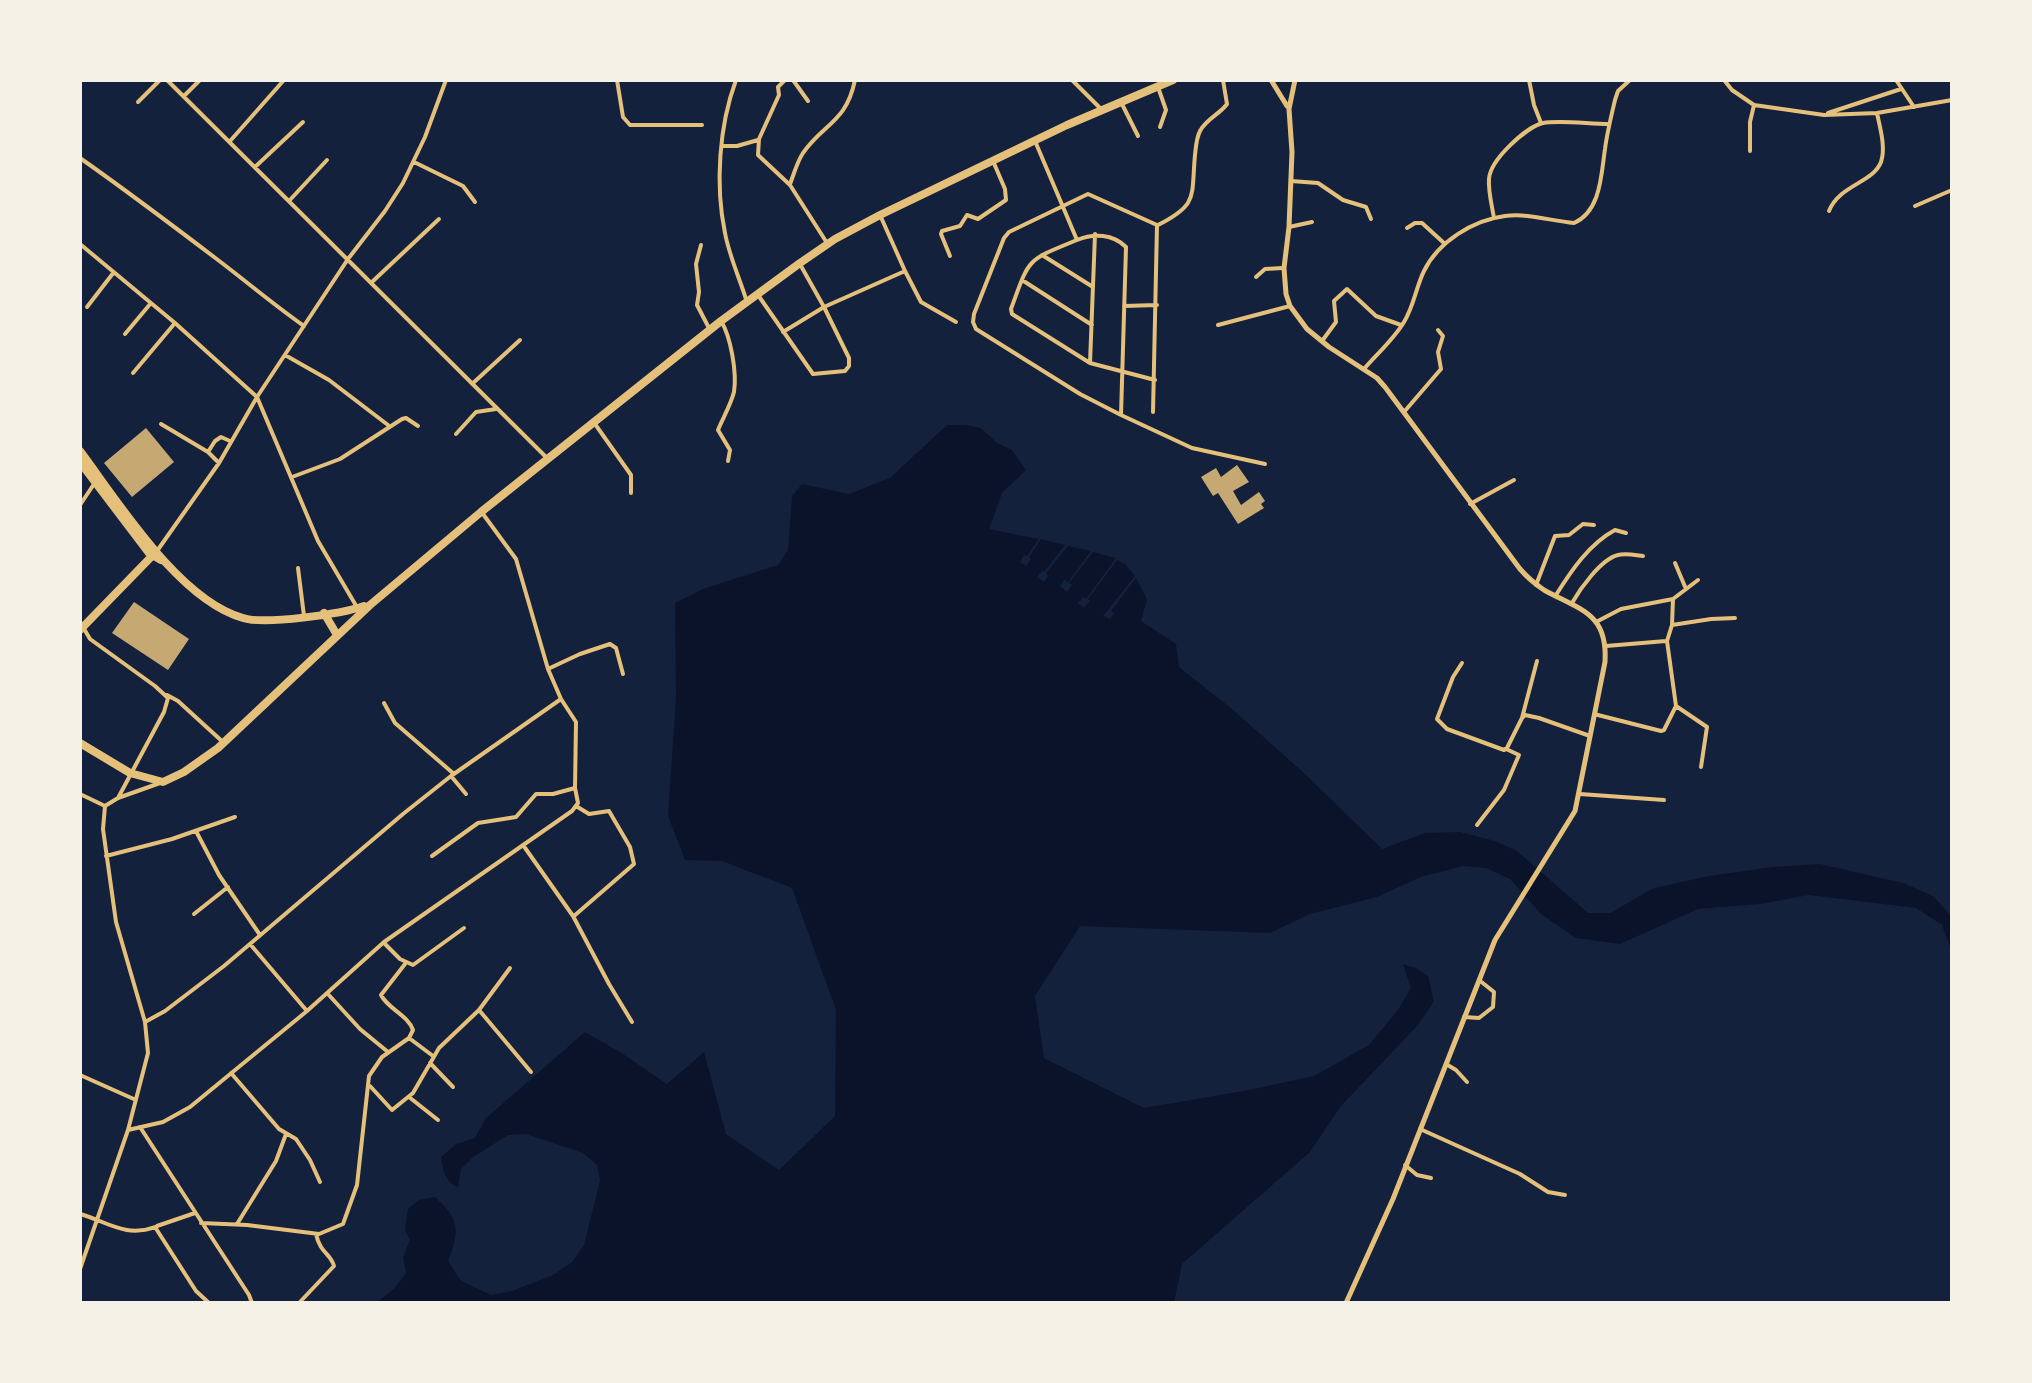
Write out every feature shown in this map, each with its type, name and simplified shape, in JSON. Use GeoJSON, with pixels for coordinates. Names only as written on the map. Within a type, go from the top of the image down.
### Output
{"type":"FeatureCollection","features":[{"type":"Feature","properties":{"kind":"highway"},"geometry":{"type":"LineString","coordinates":[[80,743],[130,773],[163,782],[201,761],[370,604],[744,301],[828,244],[880,215],[1120,101],[1173,80]]}},
{"type":"Feature","properties":{"kind":"highway"},"geometry":{"type":"LineString","coordinates":[[80,450],[157,556]]}},
{"type":"Feature","properties":{"kind":"highway"},"geometry":{"type":"LineString","coordinates":[[80,462],[157,556],[205,598],[237,616],[267,620],[370,604]]}},
{"type":"Feature","properties":{"kind":"highway"},"geometry":{"type":"LineString","coordinates":[[81,626],[157,556]]}},
{"type":"Feature","properties":{"kind":"highway"},"geometry":{"type":"LineString","coordinates":[[324,614],[338,635]]}},
{"type":"Feature","properties":{"kind":"street"},"geometry":{"type":"LineString","coordinates":[[138,102],[160,80]]}},
{"type":"Feature","properties":{"kind":"street"},"geometry":{"type":"LineString","coordinates":[[168,80],[546,458]]}},
{"type":"Feature","properties":{"kind":"street"},"geometry":{"type":"LineString","coordinates":[[184,96],[200,80]]}},
{"type":"Feature","properties":{"kind":"street"},"geometry":{"type":"LineString","coordinates":[[230,142],[284,80]]}},
{"type":"Feature","properties":{"kind":"street"},"geometry":{"type":"LineString","coordinates":[[157,556],[348,259],[385,211],[414,162],[446,80]]}},
{"type":"Feature","properties":{"kind":"street"},"geometry":{"type":"LineString","coordinates":[[617,80],[622,116],[630,125],[702,125]]}},
{"type":"Feature","properties":{"kind":"street"},"geometry":{"type":"LineString","coordinates":[[736,80],[719,170],[719,200],[744,301]]}},
{"type":"Feature","properties":{"kind":"street"},"geometry":{"type":"LineString","coordinates":[[786,80],[778,88],[759,140],[759,156],[790,185],[828,244]]}},
{"type":"Feature","properties":{"kind":"street"},"geometry":{"type":"LineString","coordinates":[[793,80],[808,101]]}},
{"type":"Feature","properties":{"kind":"street"},"geometry":{"type":"LineString","coordinates":[[790,185],[802,154],[839,118],[855,80]]}},
{"type":"Feature","properties":{"kind":"street"},"geometry":{"type":"LineString","coordinates":[[1072,80],[1102,110]]}},
{"type":"Feature","properties":{"kind":"street"},"geometry":{"type":"LineString","coordinates":[[1157,225],[1176,216],[1190,201],[1198,136],[1206,122],[1227,104],[1223,80]]}},
{"type":"Feature","properties":{"kind":"street"},"geometry":{"type":"LineString","coordinates":[[1271,80],[1289,108]]}},
{"type":"Feature","properties":{"kind":"street"},"geometry":{"type":"LineString","coordinates":[[1294,80],[1289,108],[1292,152],[1284,268],[1290,306],[1307,329],[1385,387],[1508,555],[1536,585],[1586,611],[1596,622],[1606,646],[1575,811],[1495,940],[1393,1199],[1346,1303]]}},
{"type":"Feature","properties":{"kind":"street"},"geometry":{"type":"LineString","coordinates":[[1529,80],[1542,124]]}},
{"type":"Feature","properties":{"kind":"street"},"geometry":{"type":"LineString","coordinates":[[1364,370],[1402,326],[1425,268],[1453,237],[1505,216],[1574,222],[1582,219],[1592,206],[1601,179],[1618,91],[1630,80]]}},
{"type":"Feature","properties":{"kind":"street"},"geometry":{"type":"LineString","coordinates":[[1724,80],[1754,105],[1824,115],[1877,113],[1952,100]]}},
{"type":"Feature","properties":{"kind":"street"},"geometry":{"type":"LineString","coordinates":[[1896,80],[1914,107]]}},
{"type":"Feature","properties":{"kind":"street"},"geometry":{"type":"LineString","coordinates":[[1157,86],[1166,110],[1160,127]]}},
{"type":"Feature","properties":{"kind":"street"},"geometry":{"type":"LineString","coordinates":[[1824,115],[1901,89]]}},
{"type":"Feature","properties":{"kind":"street"},"geometry":{"type":"LineString","coordinates":[[1120,101],[1138,136]]}},
{"type":"Feature","properties":{"kind":"street"},"geometry":{"type":"LineString","coordinates":[[1750,152],[1754,105]]}},
{"type":"Feature","properties":{"kind":"street"},"geometry":{"type":"LineString","coordinates":[[1829,211],[1842,192],[1879,166],[1882,145],[1877,113]]}},
{"type":"Feature","properties":{"kind":"street"},"geometry":{"type":"LineString","coordinates":[[255,167],[303,122]]}},
{"type":"Feature","properties":{"kind":"street"},"geometry":{"type":"LineString","coordinates":[[1494,218],[1488,181],[1504,151],[1542,124],[1610,124]]}},
{"type":"Feature","properties":{"kind":"street"},"geometry":{"type":"LineString","coordinates":[[723,146],[759,140]]}},
{"type":"Feature","properties":{"kind":"street"},"geometry":{"type":"LineString","coordinates":[[1036,140],[1077,240]]}},
{"type":"Feature","properties":{"kind":"street"},"geometry":{"type":"LineString","coordinates":[[80,158],[304,326]]}},
{"type":"Feature","properties":{"kind":"street"},"geometry":{"type":"LineString","coordinates":[[289,201],[326,160]]}},
{"type":"Feature","properties":{"kind":"street"},"geometry":{"type":"LineString","coordinates":[[950,256],[942,231],[960,226],[967,215],[978,219],[1006,200],[993,161]]}},
{"type":"Feature","properties":{"kind":"street"},"geometry":{"type":"LineString","coordinates":[[414,162],[463,186],[475,202]]}},
{"type":"Feature","properties":{"kind":"street"},"geometry":{"type":"LineString","coordinates":[[1290,181],[1318,183],[1342,200],[1366,207],[1372,219]]}},
{"type":"Feature","properties":{"kind":"street"},"geometry":{"type":"LineString","coordinates":[[1914,206],[1952,190]]}},
{"type":"Feature","properties":{"kind":"street"},"geometry":{"type":"LineString","coordinates":[[1157,225],[1090,194],[1005,235],[972,322],[997,344],[1121,415],[1192,448],[1265,464]]}},
{"type":"Feature","properties":{"kind":"street"},"geometry":{"type":"LineString","coordinates":[[880,215],[921,302],[956,322]]}},
{"type":"Feature","properties":{"kind":"street"},"geometry":{"type":"LineString","coordinates":[[372,282],[439,219]]}},
{"type":"Feature","properties":{"kind":"street"},"geometry":{"type":"LineString","coordinates":[[1288,227],[1312,222]]}},
{"type":"Feature","properties":{"kind":"street"},"geometry":{"type":"LineString","coordinates":[[1407,228],[1422,223],[1445,244]]}},
{"type":"Feature","properties":{"kind":"street"},"geometry":{"type":"LineString","coordinates":[[1153,412],[1157,225]]}},
{"type":"Feature","properties":{"kind":"street"},"geometry":{"type":"LineString","coordinates":[[1121,415],[1122,372],[1126,247],[1123,242],[1094,234],[1031,262],[1012,309],[1014,316],[1090,363],[1122,372],[1155,380]]}},
{"type":"Feature","properties":{"kind":"street"},"geometry":{"type":"LineString","coordinates":[[1090,363],[1094,234]]}},
{"type":"Feature","properties":{"kind":"street"},"geometry":{"type":"LineString","coordinates":[[80,244],[257,397],[326,557],[358,608]]}},
{"type":"Feature","properties":{"kind":"street"},"geometry":{"type":"LineString","coordinates":[[701,245],[696,264],[697,305],[710,330]]}},
{"type":"Feature","properties":{"kind":"street"},"geometry":{"type":"LineString","coordinates":[[1042,254],[1093,287]]}},
{"type":"Feature","properties":{"kind":"street"},"geometry":{"type":"LineString","coordinates":[[757,294],[813,374],[845,371],[849,358],[800,263]]}},
{"type":"Feature","properties":{"kind":"street"},"geometry":{"type":"LineString","coordinates":[[1256,276],[1268,268],[1284,268]]}},
{"type":"Feature","properties":{"kind":"street"},"geometry":{"type":"LineString","coordinates":[[783,332],[824,306],[905,271]]}},
{"type":"Feature","properties":{"kind":"street"},"geometry":{"type":"LineString","coordinates":[[87,306],[114,272]]}},
{"type":"Feature","properties":{"kind":"street"},"geometry":{"type":"LineString","coordinates":[[1022,280],[1092,324]]}},
{"type":"Feature","properties":{"kind":"street"},"geometry":{"type":"LineString","coordinates":[[1322,341],[1336,325],[1334,301],[1344,290],[1349,290],[1376,316],[1402,326]]}},
{"type":"Feature","properties":{"kind":"street"},"geometry":{"type":"LineString","coordinates":[[124,334],[152,304]]}},
{"type":"Feature","properties":{"kind":"street"},"geometry":{"type":"LineString","coordinates":[[1124,306],[1157,305]]}},
{"type":"Feature","properties":{"kind":"street"},"geometry":{"type":"LineString","coordinates":[[1218,325],[1290,306]]}},
{"type":"Feature","properties":{"kind":"street"},"geometry":{"type":"LineString","coordinates":[[722,320],[733,370],[733,393],[718,430],[730,450],[728,461]]}},
{"type":"Feature","properties":{"kind":"street"},"geometry":{"type":"LineString","coordinates":[[133,373],[175,323]]}},
{"type":"Feature","properties":{"kind":"street"},"geometry":{"type":"LineString","coordinates":[[1404,412],[1441,368],[1438,352],[1443,336],[1438,330]]}},
{"type":"Feature","properties":{"kind":"street"},"geometry":{"type":"LineString","coordinates":[[472,384],[520,340]]}},
{"type":"Feature","properties":{"kind":"street"},"geometry":{"type":"LineString","coordinates":[[285,355],[338,386],[390,426]]}},
{"type":"Feature","properties":{"kind":"street"},"geometry":{"type":"LineString","coordinates":[[456,434],[476,412],[496,408]]}},
{"type":"Feature","properties":{"kind":"street"},"geometry":{"type":"LineString","coordinates":[[292,478],[340,459],[406,418],[418,426]]}},
{"type":"Feature","properties":{"kind":"street"},"geometry":{"type":"LineString","coordinates":[[595,423],[631,475],[631,493]]}},
{"type":"Feature","properties":{"kind":"street"},"geometry":{"type":"LineString","coordinates":[[161,424],[219,463]]}},
{"type":"Feature","properties":{"kind":"street"},"geometry":{"type":"LineString","coordinates":[[208,452],[218,438],[230,441]]}},
{"type":"Feature","properties":{"kind":"street"},"geometry":{"type":"LineString","coordinates":[[1470,504],[1514,480]]}},
{"type":"Feature","properties":{"kind":"street"},"geometry":{"type":"LineString","coordinates":[[80,504],[96,482]]}},
{"type":"Feature","properties":{"kind":"street"},"geometry":{"type":"LineString","coordinates":[[128,1130],[163,1122],[183,1112],[384,942],[576,806],[576,722],[548,669],[516,559],[481,512]]}},
{"type":"Feature","properties":{"kind":"street"},"geometry":{"type":"LineString","coordinates":[[1536,585],[1555,536],[1569,535],[1583,524],[1594,525]]}},
{"type":"Feature","properties":{"kind":"street"},"geometry":{"type":"LineString","coordinates":[[1556,596],[1569,574],[1599,540],[1615,530],[1626,533]]}},
{"type":"Feature","properties":{"kind":"street"},"geometry":{"type":"LineString","coordinates":[[1572,603],[1612,557],[1643,556]]}},
{"type":"Feature","properties":{"kind":"street"},"geometry":{"type":"LineString","coordinates":[[1675,562],[1686,589]]}},
{"type":"Feature","properties":{"kind":"street"},"geometry":{"type":"LineString","coordinates":[[298,568],[304,616]]}},
{"type":"Feature","properties":{"kind":"street"},"geometry":{"type":"LineString","coordinates":[[1596,622],[1620,609],[1673,599],[1698,580]]}},
{"type":"Feature","properties":{"kind":"street"},"geometry":{"type":"LineString","coordinates":[[1594,714],[1664,730],[1676,706],[1667,641],[1673,599]]}},
{"type":"Feature","properties":{"kind":"street"},"geometry":{"type":"LineString","coordinates":[[1672,625],[1735,618]]}},
{"type":"Feature","properties":{"kind":"street"},"geometry":{"type":"LineString","coordinates":[[81,626],[90,639],[178,701],[224,743]]}},
{"type":"Feature","properties":{"kind":"street"},"geometry":{"type":"LineString","coordinates":[[1606,646],[1667,641]]}},
{"type":"Feature","properties":{"kind":"street"},"geometry":{"type":"LineString","coordinates":[[548,669],[610,644],[616,648],[623,674]]}},
{"type":"Feature","properties":{"kind":"street"},"geometry":{"type":"LineString","coordinates":[[1506,749],[1522,718],[1537,661]]}},
{"type":"Feature","properties":{"kind":"street"},"geometry":{"type":"LineString","coordinates":[[1462,663],[1447,692],[1439,723],[1519,755],[1504,790],[1477,824]]}},
{"type":"Feature","properties":{"kind":"street"},"geometry":{"type":"LineString","coordinates":[[118,798],[164,712],[166,694]]}},
{"type":"Feature","properties":{"kind":"street"},"geometry":{"type":"LineString","coordinates":[[145,1022],[250,944],[452,775],[561,700]]}},
{"type":"Feature","properties":{"kind":"street"},"geometry":{"type":"LineString","coordinates":[[384,703],[394,723],[452,775],[466,794]]}},
{"type":"Feature","properties":{"kind":"street"},"geometry":{"type":"LineString","coordinates":[[1676,706],[1707,727],[1702,767]]}},
{"type":"Feature","properties":{"kind":"street"},"geometry":{"type":"LineString","coordinates":[[1522,718],[1539,718],[1590,736]]}},
{"type":"Feature","properties":{"kind":"street"},"geometry":{"type":"LineString","coordinates":[[105,806],[163,782]]}},
{"type":"Feature","properties":{"kind":"street"},"geometry":{"type":"LineString","coordinates":[[432,856],[478,823],[516,817],[536,794],[575,788]]}},
{"type":"Feature","properties":{"kind":"street"},"geometry":{"type":"LineString","coordinates":[[80,794],[105,806]]}},
{"type":"Feature","properties":{"kind":"street"},"geometry":{"type":"LineString","coordinates":[[1580,794],[1664,800]]}},
{"type":"Feature","properties":{"kind":"street"},"geometry":{"type":"LineString","coordinates":[[80,1269],[128,1130],[148,1053],[145,1022],[120,940],[106,856],[105,806]]}},
{"type":"Feature","properties":{"kind":"street"},"geometry":{"type":"LineString","coordinates":[[573,916],[634,864],[630,847],[609,811],[592,815],[576,806]]}},
{"type":"Feature","properties":{"kind":"street"},"geometry":{"type":"LineString","coordinates":[[106,856],[235,817]]}},
{"type":"Feature","properties":{"kind":"street"},"geometry":{"type":"LineString","coordinates":[[196,831],[260,935]]}},
{"type":"Feature","properties":{"kind":"street"},"geometry":{"type":"LineString","coordinates":[[524,845],[573,916],[632,1022]]}},
{"type":"Feature","properties":{"kind":"street"},"geometry":{"type":"LineString","coordinates":[[194,914],[228,888]]}},
{"type":"Feature","properties":{"kind":"street"},"geometry":{"type":"LineString","coordinates":[[384,942],[405,964],[413,965],[464,928]]}},
{"type":"Feature","properties":{"kind":"street"},"geometry":{"type":"LineString","coordinates":[[250,944],[307,1011]]}},
{"type":"Feature","properties":{"kind":"street"},"geometry":{"type":"LineString","coordinates":[[201,1223],[317,1234],[343,1224],[357,1185],[369,1076],[413,1030],[410,1022],[386,1004],[381,995],[405,964]]}},
{"type":"Feature","properties":{"kind":"street"},"geometry":{"type":"LineString","coordinates":[[370,1086],[392,1110],[409,1097],[445,1040],[480,1010],[510,968]]}},
{"type":"Feature","properties":{"kind":"street"},"geometry":{"type":"LineString","coordinates":[[1464,1017],[1479,1018],[1493,1007],[1494,992],[1479,980]]}},
{"type":"Feature","properties":{"kind":"street"},"geometry":{"type":"LineString","coordinates":[[327,993],[388,1052]]}},
{"type":"Feature","properties":{"kind":"street"},"geometry":{"type":"LineString","coordinates":[[480,1010],[531,1072]]}},
{"type":"Feature","properties":{"kind":"street"},"geometry":{"type":"LineString","coordinates":[[409,1038],[434,1056]]}},
{"type":"Feature","properties":{"kind":"street"},"geometry":{"type":"LineString","coordinates":[[430,1063],[454,1087]]}},
{"type":"Feature","properties":{"kind":"street"},"geometry":{"type":"LineString","coordinates":[[1446,1064],[1467,1082]]}},
{"type":"Feature","properties":{"kind":"street"},"geometry":{"type":"LineString","coordinates":[[231,1073],[278,1129],[296,1139],[320,1182]]}},
{"type":"Feature","properties":{"kind":"street"},"geometry":{"type":"LineString","coordinates":[[80,1075],[136,1100]]}},
{"type":"Feature","properties":{"kind":"street"},"geometry":{"type":"LineString","coordinates":[[409,1097],[438,1120]]}},
{"type":"Feature","properties":{"kind":"street"},"geometry":{"type":"LineString","coordinates":[[140,1127],[252,1303]]}},
{"type":"Feature","properties":{"kind":"street"},"geometry":{"type":"LineString","coordinates":[[1420,1129],[1505,1167],[1548,1192],[1565,1195]]}},
{"type":"Feature","properties":{"kind":"street"},"geometry":{"type":"LineString","coordinates":[[238,1224],[286,1134]]}},
{"type":"Feature","properties":{"kind":"street"},"geometry":{"type":"LineString","coordinates":[[1405,1165],[1431,1178]]}},
{"type":"Feature","properties":{"kind":"street"},"geometry":{"type":"LineString","coordinates":[[80,1214],[129,1232],[140,1232],[194,1213]]}},
{"type":"Feature","properties":{"kind":"street"},"geometry":{"type":"LineString","coordinates":[[154,1227],[196,1292],[209,1303]]}},
{"type":"Feature","properties":{"kind":"street"},"geometry":{"type":"LineString","coordinates":[[299,1303],[334,1266],[319,1248],[317,1234]]}},
{"type":"Feature","properties":{"kind":"water"},"geometry":{"type":"Polygon","coordinates":[[[947,425],[981,428],[1012,450],[1026,470],[1002,493],[989,529],[1039,539],[1020,562],[1026,566],[1041,539],[1065,545],[1037,577],[1044,582],[1046,573],[1068,546],[1091,551],[1068,582],[1064,580],[1060,586],[1067,592],[1072,585],[1069,583],[1093,552],[1116,558],[1086,599],[1083,597],[1078,603],[1084,608],[1117,560],[1125,564],[1135,576],[1103,616],[1110,619],[1114,613],[1111,611],[1136,578],[1147,599],[1141,621],[1176,644],[1179,667],[1304,773],[1382,849],[1425,833],[1460,832],[1495,841],[1517,851],[1588,913],[1610,913],[1654,888],[1709,876],[1820,864],[1903,883],[1933,896],[1952,917],[1952,952],[1942,925],[1916,908],[1809,895],[1698,909],[1620,944],[1576,938],[1541,914],[1510,879],[1486,868],[1463,866],[1421,877],[1377,897],[1310,914],[1270,933],[1080,926],[1035,996],[1044,1058],[1144,1108],[1314,1076],[1369,1045],[1398,1010],[1411,988],[1403,964],[1428,976],[1434,1001],[1418,1025],[1341,1106],[1310,1152],[1182,1264],[1174,1303],[376,1303],[406,1273],[403,1257],[410,1240],[405,1230],[408,1209],[419,1200],[435,1197],[449,1212],[456,1233],[448,1261],[461,1281],[491,1295],[553,1275],[572,1262],[584,1245],[600,1181],[597,1165],[583,1153],[526,1134],[508,1135],[461,1169],[458,1188],[445,1175],[441,1157],[456,1144],[475,1138],[485,1119],[585,1032],[667,1084],[704,1052],[726,1134],[779,1170],[835,1116],[836,1010],[792,888],[722,861],[685,860],[668,816],[676,698],[675,603],[703,589],[778,565],[788,550],[792,496],[802,484],[849,494],[890,478],[947,425]]]}},
{"type":"Feature","properties":{"kind":"building"},"geometry":{"type":"Polygon","coordinates":[[[146,428],[174,462],[132,497],[104,463],[146,428]]]}},
{"type":"Feature","properties":{"kind":"building"},"geometry":{"type":"Polygon","coordinates":[[[1237,465],[1249,482],[1233,491],[1241,505],[1259,492],[1265,501],[1261,504],[1264,508],[1238,524],[1218,493],[1213,496],[1201,477],[1216,468],[1221,477],[1237,465]]]}},
{"type":"Feature","properties":{"kind":"building"},"geometry":{"type":"Polygon","coordinates":[[[134,602],[189,639],[168,670],[112,633],[134,602]]]}}]}
